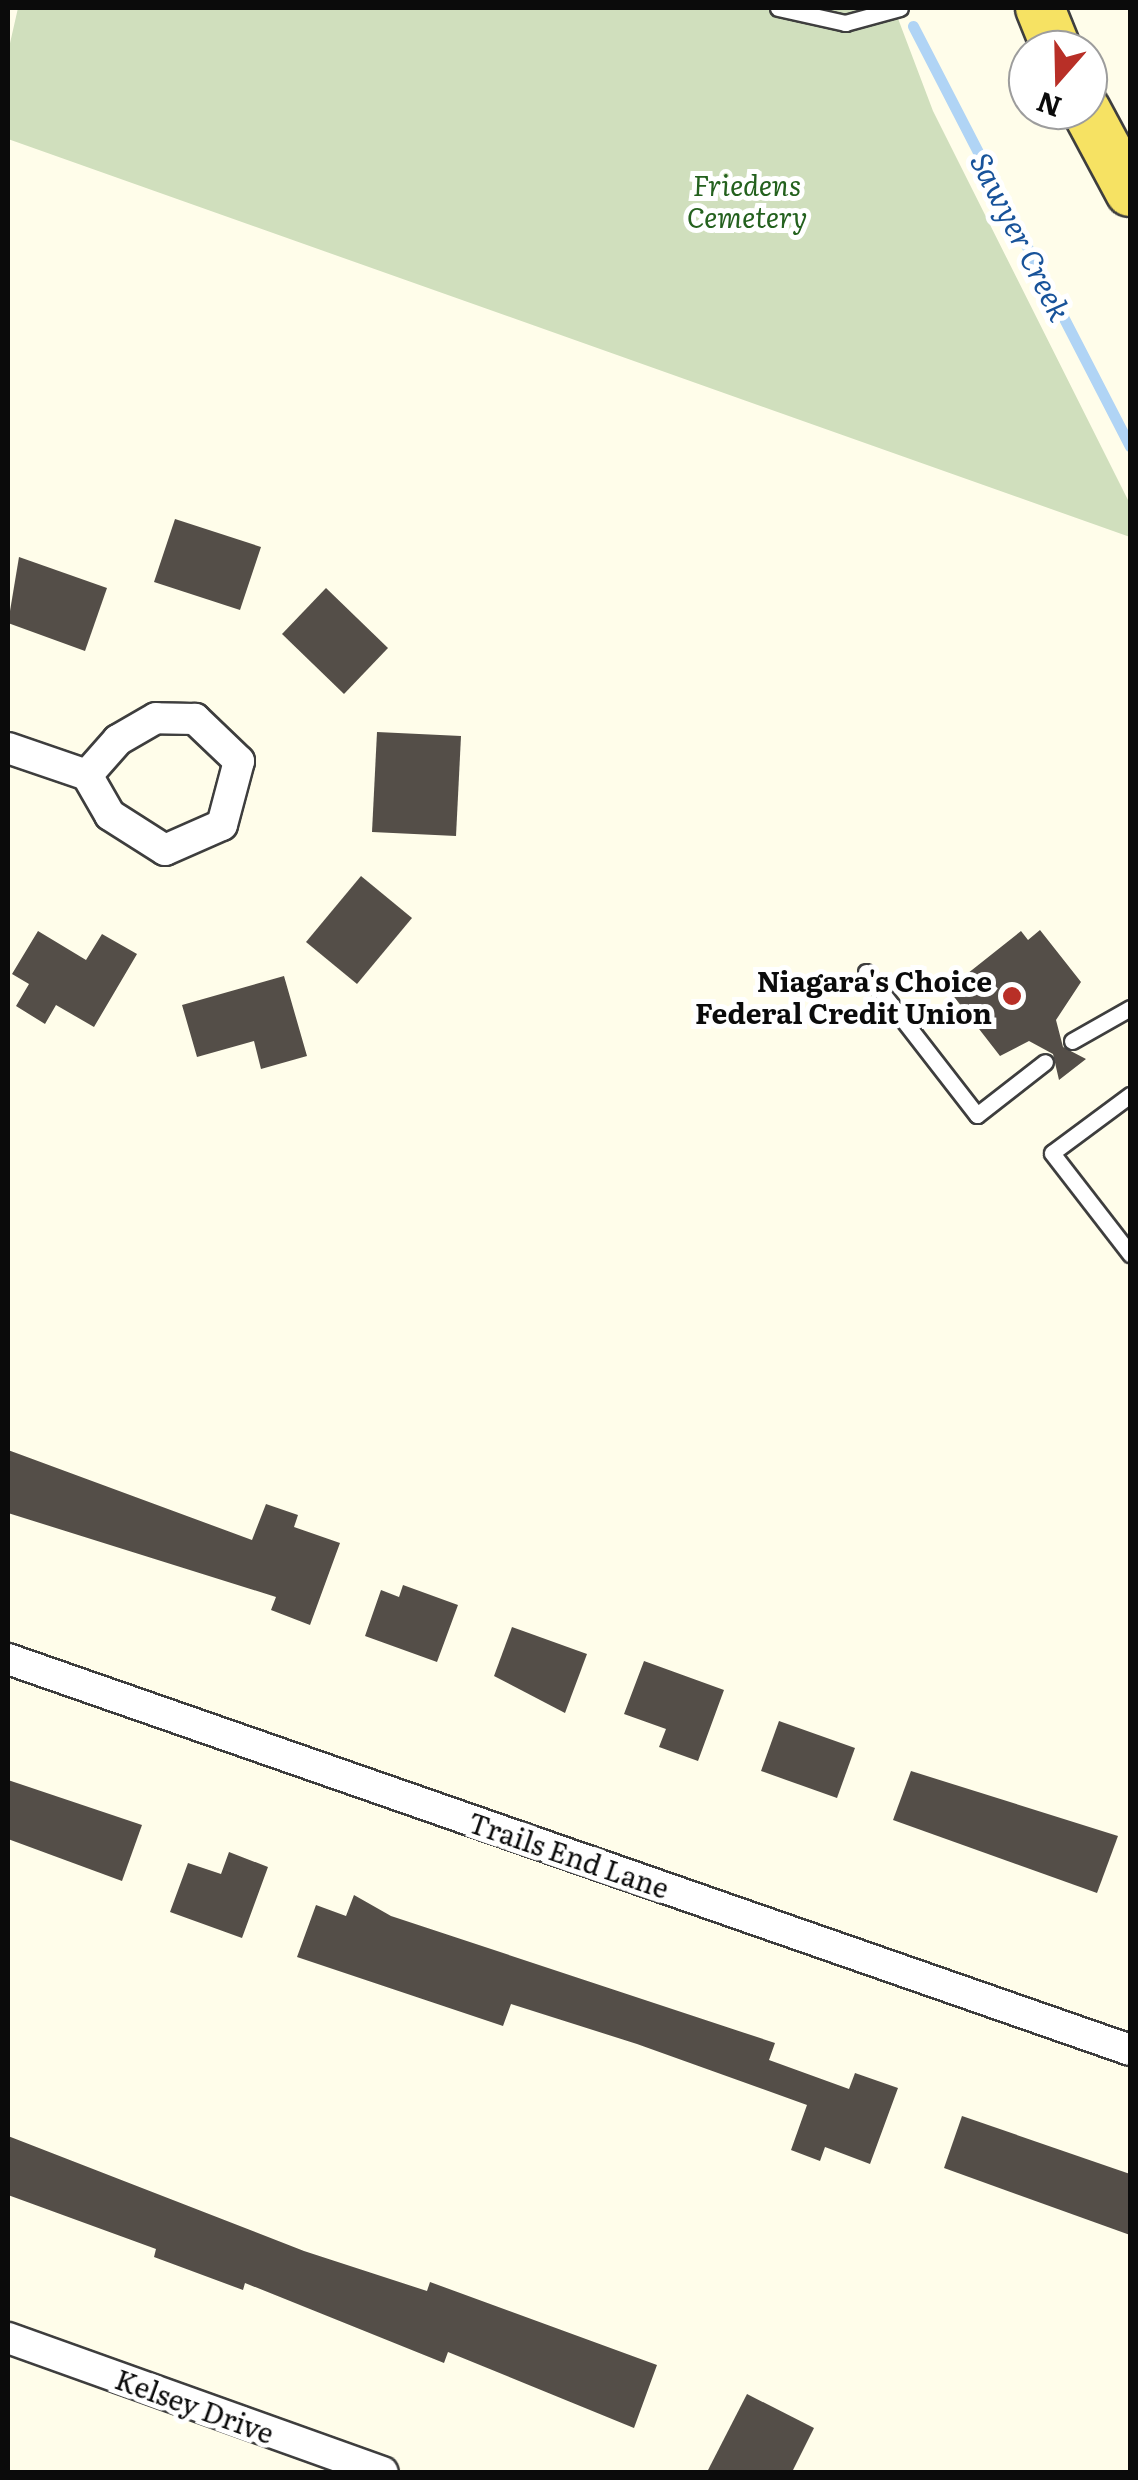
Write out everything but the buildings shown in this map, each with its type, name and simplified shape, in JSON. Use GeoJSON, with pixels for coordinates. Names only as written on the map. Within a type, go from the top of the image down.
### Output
{"type":"FeatureCollection","features":[{"type":"Feature","properties":{"kind":"main road"},"geometry":{"type":"LineString","coordinates":[[1097,130],[1130,192]]}},
{"type":"Feature","properties":{"kind":"street"},"geometry":{"type":"LineString","coordinates":[[8,748],[87,776],[110,815],[165,850],[222,825],[239,761],[195,719],[156,718],[118,740],[87,776]]}},
{"type":"Feature","properties":{"kind":"street","name":"Trails End Lane"},"geometry":{"type":"LineString","coordinates":[[8,1659],[1130,2050]]}},
{"type":"Feature","properties":{"kind":"street","name":"Kelsey Drive"},"geometry":{"type":"LineString","coordinates":[[8,2338],[383,2472]]}},
{"type":"Feature","properties":{"kind":"lane"},"geometry":{"type":"LineString","coordinates":[[778,8],[845,23],[900,8]]}},
{"type":"Feature","properties":{"kind":"lane"},"geometry":{"type":"LineString","coordinates":[[866,972],[977,1116],[1045,1062]]}},
{"type":"Feature","properties":{"kind":"lane"},"geometry":{"type":"LineString","coordinates":[[1072,1041],[1130,1008]]}},
{"type":"Feature","properties":{"kind":"lane"},"geometry":{"type":"LineString","coordinates":[[1130,1095],[1052,1153],[1130,1254]]}},
{"type":"Feature","properties":{"kind":"green space","name":"Friedens Cemetery"},"geometry":{"type":"Polygon","coordinates":[[[18,8],[894,8],[933,111],[1130,504],[1130,537],[8,139],[8,52],[18,8]]]}},
{"type":"Feature","properties":{"kind":"waterway","name":"Sawyer Creek"},"geometry":{"type":"LineString","coordinates":[[913,26],[1130,446]]}},
{"type":"Feature","properties":{"kind":"place","name":"Niagara's Choice Federal Credit Union"},"geometry":{"type":"Point","coordinates":[1012,996]}}]}
